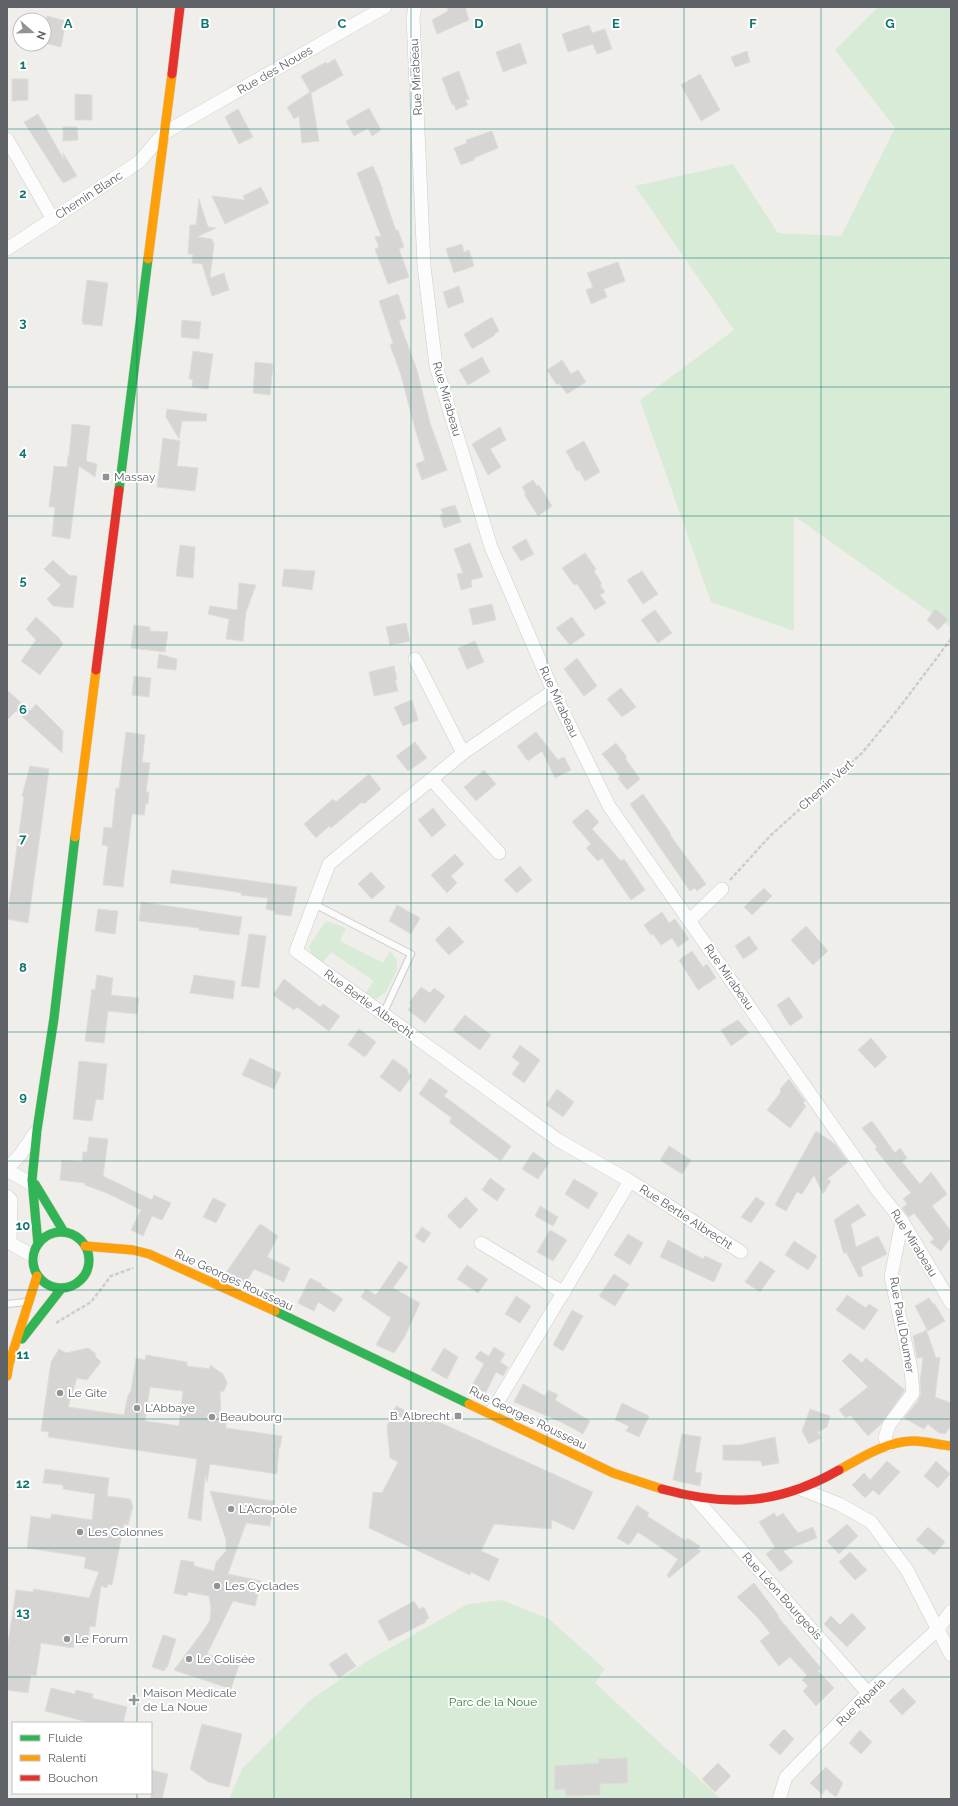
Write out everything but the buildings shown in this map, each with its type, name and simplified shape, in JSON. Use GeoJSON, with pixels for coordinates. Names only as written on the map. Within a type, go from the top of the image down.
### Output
{"type":"FeatureCollection","features":[{"type":"Feature","properties":{"kind":"main road"},"geometry":{"type":"LineString","coordinates":[[35,1250],[49,1234],[64,1232],[72,1234],[80,1239],[85,1246],[89,1258],[87,1270],[78,1283],[61,1289],[48,1285],[37,1276],[34,1270],[35,1250],[33,1182],[37,1130],[54,1018],[74,845],[180,7]]}},
{"type":"Feature","properties":{"kind":"main road"},"geometry":{"type":"LineString","coordinates":[[33,1182],[64,1232]]}},
{"type":"Feature","properties":{"kind":"main road","name":"Rue Georges Rousseau"},"geometry":{"type":"LineString","coordinates":[[85,1246],[133,1250],[149,1254],[236,1293],[613,1472],[665,1491],[696,1499],[728,1501],[759,1500],[801,1489],[888,1445],[913,1441],[951,1446]]}},
{"type":"Feature","properties":{"kind":"main road"},"geometry":{"type":"LineString","coordinates":[[112,1259],[133,1250]]}},
{"type":"Feature","properties":{"kind":"main road"},"geometry":{"type":"LineString","coordinates":[[87,1270],[100,1265]]}},
{"type":"Feature","properties":{"kind":"main road"},"geometry":{"type":"LineString","coordinates":[[7,1376],[9,1364],[37,1276]]}},
{"type":"Feature","properties":{"kind":"main road"},"geometry":{"type":"LineString","coordinates":[[15,1348],[61,1289]]}},
{"type":"Feature","properties":{"kind":"main road"},"geometry":{"type":"LineString","coordinates":[[924,1442],[945,1454]]}},
{"type":"Feature","properties":{"kind":"street","name":"Rue des Noues"},"geometry":{"type":"LineString","coordinates":[[164,133],[385,7]]}},
{"type":"Feature","properties":{"kind":"street","name":"Rue Mirabeau"},"geometry":{"type":"LineString","coordinates":[[415,7],[413,18],[424,266],[436,366],[491,547],[553,691],[609,806],[878,1190],[902,1221],[951,1303]]}},
{"type":"Feature","properties":{"kind":"street","name":"Chemin Blanc"},"geometry":{"type":"LineString","coordinates":[[7,249],[139,162],[164,133]]}},
{"type":"Feature","properties":{"kind":"street"},"geometry":{"type":"LineString","coordinates":[[7,139],[53,219]]}},
{"type":"Feature","properties":{"kind":"street"},"geometry":{"type":"LineString","coordinates":[[415,659],[463,753]]}},
{"type":"Feature","properties":{"kind":"street","name":"Rue Bertie Albrecht"},"geometry":{"type":"LineString","coordinates":[[553,691],[463,753],[329,864],[296,951],[558,1140],[630,1181],[740,1252]]}},
{"type":"Feature","properties":{"kind":"street"},"geometry":{"type":"LineString","coordinates":[[431,779],[499,852]]}},
{"type":"Feature","properties":{"kind":"street"},"geometry":{"type":"LineString","coordinates":[[689,921],[722,889]]}},
{"type":"Feature","properties":{"kind":"street"},"geometry":{"type":"LineString","coordinates":[[33,1182],[7,1169],[20,1155],[37,1130]]}},
{"type":"Feature","properties":{"kind":"street","name":"Rue Bertie Albrecht"},"geometry":{"type":"LineString","coordinates":[[491,1414],[630,1181]]}},
{"type":"Feature","properties":{"kind":"street"},"geometry":{"type":"LineString","coordinates":[[7,1196],[11,1200],[10,1243],[35,1250]]}},
{"type":"Feature","properties":{"kind":"street","name":"Rue Paul Doumer"},"geometry":{"type":"LineString","coordinates":[[888,1445],[885,1438],[889,1425],[913,1393],[911,1369],[891,1277],[902,1221]]}},
{"type":"Feature","properties":{"kind":"street"},"geometry":{"type":"LineString","coordinates":[[481,1243],[564,1293]]}},
{"type":"Feature","properties":{"kind":"street"},"geometry":{"type":"LineString","coordinates":[[801,1489],[839,1504],[871,1522],[907,1570],[951,1655]]}},
{"type":"Feature","properties":{"kind":"street","name":"Rue Léon Bourgeois"},"geometry":{"type":"LineString","coordinates":[[696,1499],[868,1693]]}},
{"type":"Feature","properties":{"kind":"street","name":"Rue Riparia"},"geometry":{"type":"LineString","coordinates":[[779,1799],[786,1777],[868,1693],[938,1629],[951,1611]]}},
{"type":"Feature","properties":{"kind":"lane"},"geometry":{"type":"LineString","coordinates":[[314,904],[411,954],[383,1014]]}},
{"type":"Feature","properties":{"kind":"lane"},"geometry":{"type":"LineString","coordinates":[[7,1304],[29,1302]]}},
{"type":"Feature","properties":{"kind":"path","name":"Chemin Vert"},"geometry":{"type":"LineString","coordinates":[[722,889],[770,836],[862,753],[899,708],[951,639]]}},
{"type":"Feature","properties":{"kind":"path"},"geometry":{"type":"LineString","coordinates":[[53,1325],[91,1302],[111,1276],[134,1268],[140,1268]]}},
{"type":"Feature","properties":{"kind":"green space"},"geometry":{"type":"Polygon","coordinates":[[[878,7],[951,7],[951,627],[794,516],[794,631],[711,602],[640,400],[734,330],[635,186],[733,164],[778,233],[841,236],[895,128],[835,50],[878,7]]]}},
{"type":"Feature","properties":{"kind":"green space"},"geometry":{"type":"Polygon","coordinates":[[[326,921],[346,928],[340,941],[383,963],[390,951],[397,960],[397,970],[386,992],[376,999],[365,994],[374,981],[331,952],[322,963],[311,953],[309,946],[326,921]]]}},
{"type":"Feature","properties":{"kind":"green space","name":"Parc de la Noue"},"geometry":{"type":"Polygon","coordinates":[[[502,1600],[549,1619],[605,1669],[595,1683],[721,1799],[229,1799],[242,1769],[309,1701],[367,1661],[468,1604],[502,1600]]]}},
{"type":"Feature","properties":{"kind":"traffic: fast"},"geometry":{"type":"LineString","coordinates":[[119,490],[148,259]]}},
{"type":"Feature","properties":{"kind":"traffic: fast"},"geometry":{"type":"LineString","coordinates":[[38,1244],[32,1180],[37,1130],[54,1018],[75,837]]}},
{"type":"Feature","properties":{"kind":"traffic: fast"},"geometry":{"type":"LineString","coordinates":[[35,1184],[64,1232]]}},
{"type":"Feature","properties":{"kind":"traffic: fast"},"geometry":{"type":"LineString","coordinates":[[55,1232],[67,1232],[81,1240],[89,1254],[89,1260],[87,1271],[81,1280],[67,1288],[55,1288],[45,1283],[38,1276],[33,1266],[33,1254],[38,1244],[45,1237],[55,1232]]}},
{"type":"Feature","properties":{"kind":"traffic: fast"},"geometry":{"type":"LineString","coordinates":[[22,1339],[61,1289]]}},
{"type":"Feature","properties":{"kind":"traffic: fast"},"geometry":{"type":"LineString","coordinates":[[275,1311],[469,1404]]}},
{"type":"Feature","properties":{"kind":"traffic: slow"},"geometry":{"type":"LineString","coordinates":[[148,259],[172,74]]}},
{"type":"Feature","properties":{"kind":"traffic: slow"},"geometry":{"type":"LineString","coordinates":[[75,837],[96,670]]}},
{"type":"Feature","properties":{"kind":"traffic: slow"},"geometry":{"type":"LineString","coordinates":[[85,1246],[133,1250],[149,1254],[275,1311]]}},
{"type":"Feature","properties":{"kind":"traffic: slow"},"geometry":{"type":"LineString","coordinates":[[7,1376],[9,1364],[37,1276]]}},
{"type":"Feature","properties":{"kind":"traffic: slow"},"geometry":{"type":"LineString","coordinates":[[469,1404],[613,1473],[662,1489]]}},
{"type":"Feature","properties":{"kind":"traffic: slow"},"geometry":{"type":"LineString","coordinates":[[839,1470],[875,1451],[894,1444],[919,1441],[951,1446]]}},
{"type":"Feature","properties":{"kind":"traffic: jam"},"geometry":{"type":"LineString","coordinates":[[172,74],[180,7]]}},
{"type":"Feature","properties":{"kind":"traffic: jam"},"geometry":{"type":"LineString","coordinates":[[96,670],[119,490]]}},
{"type":"Feature","properties":{"kind":"traffic: jam"},"geometry":{"type":"LineString","coordinates":[[662,1489],[709,1499],[752,1499],[774,1496],[795,1490],[817,1482],[839,1470]]}},
{"type":"Feature","properties":{"kind":"place","name":"Massay"},"geometry":{"type":"Point","coordinates":[106,477]}},
{"type":"Feature","properties":{"kind":"place","name":"Le Gite"},"geometry":{"type":"Point","coordinates":[60,1393]}},
{"type":"Feature","properties":{"kind":"place","name":"L'Abbaye"},"geometry":{"type":"Point","coordinates":[137,1408]}},
{"type":"Feature","properties":{"kind":"place","name":"B. Albrecht"},"geometry":{"type":"Point","coordinates":[458,1416]}},
{"type":"Feature","properties":{"kind":"place","name":"Beaubourg"},"geometry":{"type":"Point","coordinates":[212,1417]}},
{"type":"Feature","properties":{"kind":"place","name":"L'Acropôle"},"geometry":{"type":"Point","coordinates":[231,1509]}},
{"type":"Feature","properties":{"kind":"place","name":"Les Colonnes"},"geometry":{"type":"Point","coordinates":[80,1532]}},
{"type":"Feature","properties":{"kind":"place","name":"Les Cyclades"},"geometry":{"type":"Point","coordinates":[217,1586]}},
{"type":"Feature","properties":{"kind":"place","name":"Le Forum"},"geometry":{"type":"Point","coordinates":[67,1639]}},
{"type":"Feature","properties":{"kind":"place","name":"Le Colisée"},"geometry":{"type":"Point","coordinates":[189,1659]}},
{"type":"Feature","properties":{"kind":"place","name":"Maison Médicale de La Noue"},"geometry":{"type":"Point","coordinates":[134,1700]}}]}
